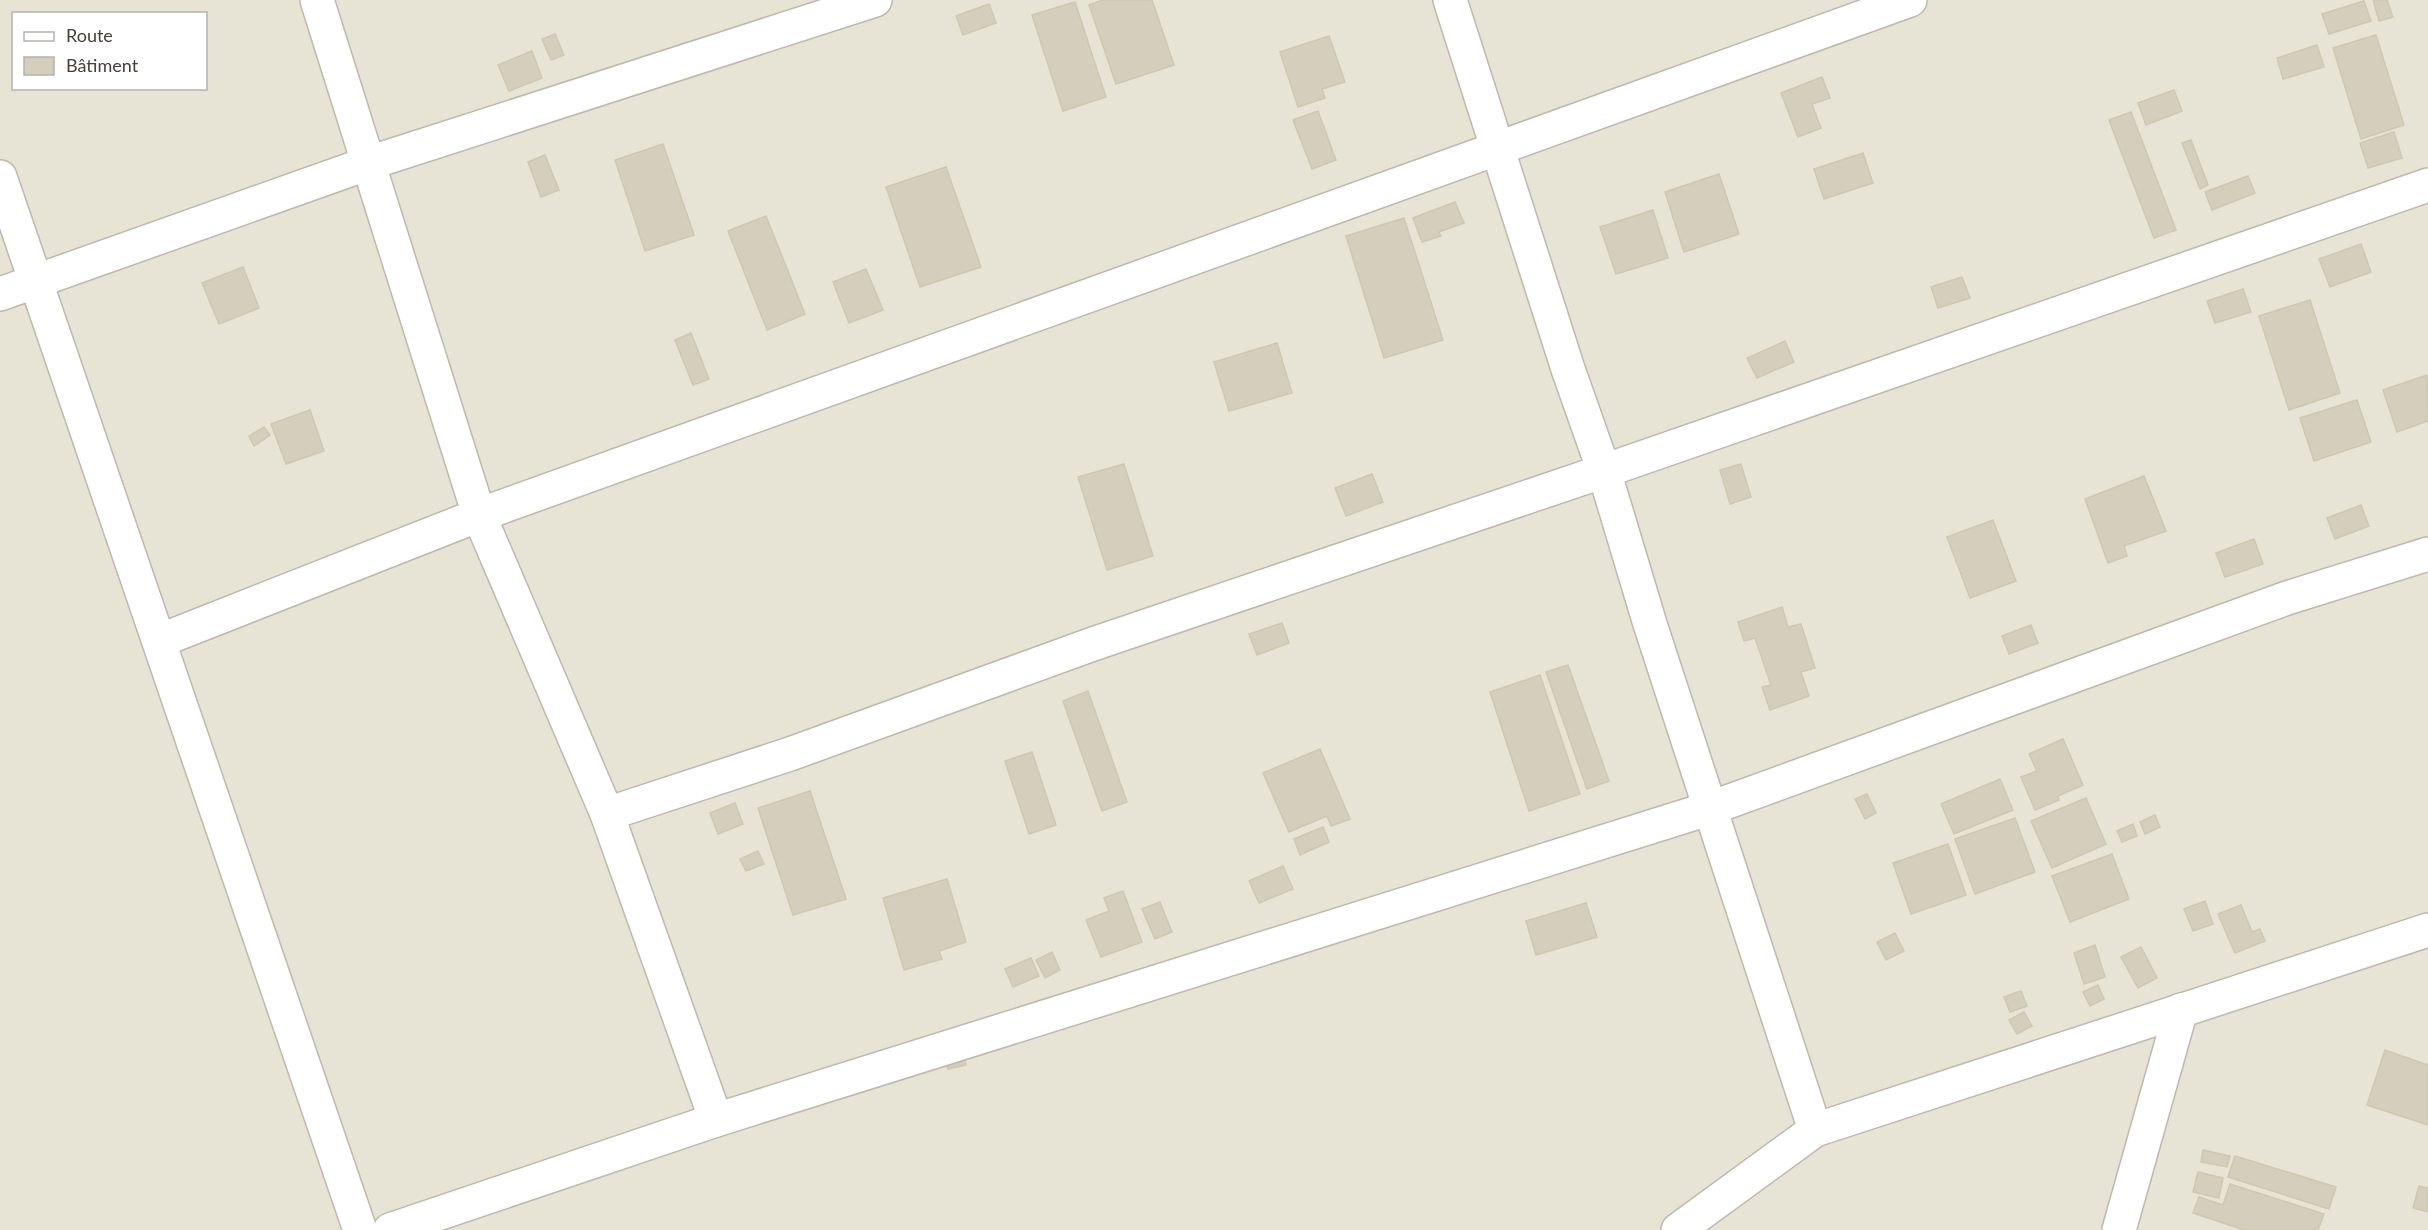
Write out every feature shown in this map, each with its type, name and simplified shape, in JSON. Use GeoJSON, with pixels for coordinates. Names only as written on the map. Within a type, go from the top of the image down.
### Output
{"type":"FeatureCollection","features":[{"type":"Feature","properties":{"kind":"street"},"geometry":{"type":"LineString","coordinates":[[317,0],[479,515],[608,814],[716,1120]]}},
{"type":"Feature","properties":{"kind":"street"},"geometry":{"type":"LineString","coordinates":[[0,294],[369,163],[875,0]]}},
{"type":"Feature","properties":{"kind":"street"},"geometry":{"type":"LineString","coordinates":[[1450,0],[1815,1130]]}},
{"type":"Feature","properties":{"kind":"street"},"geometry":{"type":"LineString","coordinates":[[159,641],[479,515],[1910,0]]}},
{"type":"Feature","properties":{"kind":"street"},"geometry":{"type":"LineString","coordinates":[[0,177],[360,1230]]}},
{"type":"Feature","properties":{"kind":"street"},"geometry":{"type":"LineString","coordinates":[[608,814],[790,754],[1093,644],[1604,471],[2428,185]]}},
{"type":"Feature","properties":{"kind":"street"},"geometry":{"type":"LineString","coordinates":[[390,1230],[716,1120],[1711,808],[2287,598],[2428,554]]}},
{"type":"Feature","properties":{"kind":"street"},"geometry":{"type":"LineString","coordinates":[[1678,1230],[1815,1130],[2428,930]]}},
{"type":"Feature","properties":{"kind":"street"},"geometry":{"type":"LineString","coordinates":[[2119,1230],[2181,1010]]}},
{"type":"Feature","properties":{"kind":"shaded area"},"geometry":{"type":"Polygon","coordinates":[[[0,0],[2428,0],[2428,1230],[0,1230],[0,0]]]}},
{"type":"Feature","properties":{"kind":"building"},"geometry":{"type":"Polygon","coordinates":[[[1103,0],[1152,0],[1174,65],[1116,84],[1089,5],[1103,0]]]}},
{"type":"Feature","properties":{"kind":"building"},"geometry":{"type":"Polygon","coordinates":[[[2373,0],[2387,0],[2393,17],[2379,21],[2373,0]]]}},
{"type":"Feature","properties":{"kind":"building"},"geometry":{"type":"Polygon","coordinates":[[[2364,1],[2371,21],[2329,34],[2322,14],[2364,1]]]}},
{"type":"Feature","properties":{"kind":"building"},"geometry":{"type":"Polygon","coordinates":[[[1075,2],[1106,97],[1063,111],[1032,15],[1075,2]]]}},
{"type":"Feature","properties":{"kind":"building"},"geometry":{"type":"Polygon","coordinates":[[[989,4],[996,23],[963,35],[956,16],[989,4]]]}},
{"type":"Feature","properties":{"kind":"building"},"geometry":{"type":"Polygon","coordinates":[[[555,34],[564,55],[551,60],[542,39],[555,34]]]}},
{"type":"Feature","properties":{"kind":"building"},"geometry":{"type":"Polygon","coordinates":[[[2376,35],[2404,125],[2361,139],[2333,48],[2376,35]]]}},
{"type":"Feature","properties":{"kind":"building"},"geometry":{"type":"Polygon","coordinates":[[[1329,36],[1345,82],[1322,89],[1325,98],[1298,107],[1280,52],[1329,36]]]}},
{"type":"Feature","properties":{"kind":"building"},"geometry":{"type":"Polygon","coordinates":[[[2317,45],[2324,67],[2283,79],[2277,58],[2317,45]]]}},
{"type":"Feature","properties":{"kind":"building"},"geometry":{"type":"Polygon","coordinates":[[[532,51],[542,78],[509,91],[498,65],[532,51]]]}},
{"type":"Feature","properties":{"kind":"building"},"geometry":{"type":"Polygon","coordinates":[[[1822,77],[1830,98],[1812,104],[1821,128],[1798,137],[1781,93],[1822,77]]]}},
{"type":"Feature","properties":{"kind":"building"},"geometry":{"type":"Polygon","coordinates":[[[2174,90],[2182,111],[2146,125],[2138,103],[2174,90]]]}},
{"type":"Feature","properties":{"kind":"building"},"geometry":{"type":"Polygon","coordinates":[[[1318,111],[1336,160],[1312,169],[1293,120],[1318,111]]]}},
{"type":"Feature","properties":{"kind":"building"},"geometry":{"type":"Polygon","coordinates":[[[2131,112],[2176,230],[2154,238],[2109,120],[2131,112]]]}},
{"type":"Feature","properties":{"kind":"building"},"geometry":{"type":"Polygon","coordinates":[[[2394,132],[2402,158],[2368,168],[2360,143],[2394,132]]]}},
{"type":"Feature","properties":{"kind":"building"},"geometry":{"type":"Polygon","coordinates":[[[2191,140],[2208,185],[2200,189],[2182,143],[2191,140]]]}},
{"type":"Feature","properties":{"kind":"building"},"geometry":{"type":"Polygon","coordinates":[[[663,144],[694,235],[645,251],[615,160],[663,144]]]}},
{"type":"Feature","properties":{"kind":"building"},"geometry":{"type":"Polygon","coordinates":[[[1863,153],[1873,183],[1824,199],[1814,169],[1863,153]]]}},
{"type":"Feature","properties":{"kind":"building"},"geometry":{"type":"Polygon","coordinates":[[[545,155],[559,190],[541,197],[528,162],[545,155]]]}},
{"type":"Feature","properties":{"kind":"building"},"geometry":{"type":"Polygon","coordinates":[[[946,167],[981,267],[920,287],[886,187],[946,167]]]}},
{"type":"Feature","properties":{"kind":"building"},"geometry":{"type":"Polygon","coordinates":[[[1719,174],[1739,234],[1684,252],[1665,192],[1719,174]]]}},
{"type":"Feature","properties":{"kind":"building"},"geometry":{"type":"Polygon","coordinates":[[[2248,176],[2255,193],[2212,210],[2205,192],[2248,176]]]}},
{"type":"Feature","properties":{"kind":"building"},"geometry":{"type":"Polygon","coordinates":[[[1455,202],[1464,223],[1439,232],[1441,236],[1422,242],[1413,218],[1455,202]]]}},
{"type":"Feature","properties":{"kind":"building"},"geometry":{"type":"Polygon","coordinates":[[[1653,210],[1668,258],[1616,274],[1600,227],[1653,210]]]}},
{"type":"Feature","properties":{"kind":"building"},"geometry":{"type":"Polygon","coordinates":[[[766,216],[805,314],[767,330],[728,231],[766,216]]]}},
{"type":"Feature","properties":{"kind":"building"},"geometry":{"type":"Polygon","coordinates":[[[1404,218],[1443,340],[1384,358],[1346,236],[1404,218]]]}},
{"type":"Feature","properties":{"kind":"building"},"geometry":{"type":"Polygon","coordinates":[[[2361,244],[2371,272],[2330,287],[2319,259],[2361,244]]]}},
{"type":"Feature","properties":{"kind":"building"},"geometry":{"type":"Polygon","coordinates":[[[243,267],[259,308],[219,324],[202,283],[243,267]]]}},
{"type":"Feature","properties":{"kind":"building"},"geometry":{"type":"Polygon","coordinates":[[[866,269],[883,310],[849,323],[833,282],[866,269]]]}},
{"type":"Feature","properties":{"kind":"building"},"geometry":{"type":"Polygon","coordinates":[[[1962,277],[1970,298],[1938,308],[1931,287],[1962,277]]]}},
{"type":"Feature","properties":{"kind":"building"},"geometry":{"type":"Polygon","coordinates":[[[2243,289],[2251,312],[2215,323],[2207,301],[2243,289]]]}},
{"type":"Feature","properties":{"kind":"building"},"geometry":{"type":"Polygon","coordinates":[[[2310,300],[2340,393],[2289,410],[2259,316],[2310,300]]]}},
{"type":"Feature","properties":{"kind":"building"},"geometry":{"type":"Polygon","coordinates":[[[691,333],[709,379],[693,385],[675,340],[691,333]]]}},
{"type":"Feature","properties":{"kind":"building"},"geometry":{"type":"Polygon","coordinates":[[[1785,341],[1794,362],[1757,378],[1747,358],[1785,341]]]}},
{"type":"Feature","properties":{"kind":"building"},"geometry":{"type":"Polygon","coordinates":[[[1277,343],[1292,393],[1229,411],[1214,362],[1277,343]]]}},
{"type":"Feature","properties":{"kind":"building"},"geometry":{"type":"Polygon","coordinates":[[[2427,375],[2428,421],[2397,432],[2383,390],[2427,375]]]}},
{"type":"Feature","properties":{"kind":"building"},"geometry":{"type":"Polygon","coordinates":[[[2357,400],[2371,442],[2314,461],[2300,418],[2357,400]]]}},
{"type":"Feature","properties":{"kind":"building"},"geometry":{"type":"Polygon","coordinates":[[[310,410],[324,451],[286,464],[271,424],[310,410]]]}},
{"type":"Feature","properties":{"kind":"building"},"geometry":{"type":"Polygon","coordinates":[[[264,427],[270,435],[254,446],[249,436],[264,427]]]}},
{"type":"Feature","properties":{"kind":"building"},"geometry":{"type":"Polygon","coordinates":[[[1124,464],[1153,556],[1107,570],[1078,477],[1124,464]]]}},
{"type":"Feature","properties":{"kind":"building"},"geometry":{"type":"Polygon","coordinates":[[[1741,464],[1751,497],[1730,504],[1720,470],[1741,464]]]}},
{"type":"Feature","properties":{"kind":"building"},"geometry":{"type":"Polygon","coordinates":[[[1372,474],[1383,502],[1346,516],[1335,488],[1372,474]]]}},
{"type":"Feature","properties":{"kind":"building"},"geometry":{"type":"Polygon","coordinates":[[[2144,476],[2166,531],[2124,546],[2127,556],[2108,563],[2085,499],[2144,476]]]}},
{"type":"Feature","properties":{"kind":"building"},"geometry":{"type":"Polygon","coordinates":[[[2361,505],[2369,526],[2335,539],[2327,518],[2361,505]]]}},
{"type":"Feature","properties":{"kind":"building"},"geometry":{"type":"Polygon","coordinates":[[[1993,520],[2016,581],[1970,598],[1947,537],[1993,520]]]}},
{"type":"Feature","properties":{"kind":"building"},"geometry":{"type":"Polygon","coordinates":[[[2254,539],[2263,564],[2225,577],[2216,553],[2254,539]]]}},
{"type":"Feature","properties":{"kind":"building"},"geometry":{"type":"Polygon","coordinates":[[[1782,607],[1788,627],[1801,624],[1815,668],[1801,672],[1809,696],[1770,710],[1762,687],[1771,685],[1755,638],[1744,641],[1738,622],[1782,607]]]}},
{"type":"Feature","properties":{"kind":"building"},"geometry":{"type":"Polygon","coordinates":[[[1282,623],[1289,643],[1257,655],[1249,634],[1282,623]]]}},
{"type":"Feature","properties":{"kind":"building"},"geometry":{"type":"Polygon","coordinates":[[[2031,625],[2038,643],[2009,654],[2002,636],[2031,625]]]}},
{"type":"Feature","properties":{"kind":"building"},"geometry":{"type":"Polygon","coordinates":[[[1568,665],[1609,781],[1587,789],[1546,672],[1568,665]]]}},
{"type":"Feature","properties":{"kind":"building"},"geometry":{"type":"Polygon","coordinates":[[[1540,675],[1580,794],[1529,811],[1490,692],[1540,675]]]}},
{"type":"Feature","properties":{"kind":"building"},"geometry":{"type":"Polygon","coordinates":[[[1088,691],[1127,802],[1102,811],[1063,701],[1088,691]]]}},
{"type":"Feature","properties":{"kind":"building"},"geometry":{"type":"Polygon","coordinates":[[[2063,739],[2083,785],[2058,796],[2059,800],[2035,810],[2021,777],[2037,771],[2029,754],[2063,739]]]}},
{"type":"Feature","properties":{"kind":"building"},"geometry":{"type":"Polygon","coordinates":[[[1320,749],[1350,819],[1331,826],[1327,816],[1289,832],[1263,773],[1320,749]]]}},
{"type":"Feature","properties":{"kind":"building"},"geometry":{"type":"Polygon","coordinates":[[[1032,752],[1056,825],[1029,834],[1005,761],[1032,752]]]}},
{"type":"Feature","properties":{"kind":"building"},"geometry":{"type":"Polygon","coordinates":[[[2000,779],[2013,810],[1954,834],[1941,804],[2000,779]]]}},
{"type":"Feature","properties":{"kind":"building"},"geometry":{"type":"Polygon","coordinates":[[[810,791],[846,899],[793,915],[758,808],[810,791]]]}},
{"type":"Feature","properties":{"kind":"building"},"geometry":{"type":"Polygon","coordinates":[[[1867,794],[1876,813],[1865,819],[1855,799],[1867,794]]]}},
{"type":"Feature","properties":{"kind":"building"},"geometry":{"type":"Polygon","coordinates":[[[2086,798],[2106,844],[2052,868],[2031,821],[2086,798]]]}},
{"type":"Feature","properties":{"kind":"building"},"geometry":{"type":"Polygon","coordinates":[[[735,803],[743,824],[718,834],[710,813],[735,803]]]}},
{"type":"Feature","properties":{"kind":"building"},"geometry":{"type":"Polygon","coordinates":[[[2155,815],[2160,827],[2145,834],[2140,822],[2155,815]]]}},
{"type":"Feature","properties":{"kind":"building"},"geometry":{"type":"Polygon","coordinates":[[[2015,818],[2035,872],[1975,894],[1955,839],[2015,818]]]}},
{"type":"Feature","properties":{"kind":"building"},"geometry":{"type":"Polygon","coordinates":[[[2133,824],[2137,836],[2122,842],[2117,831],[2133,824]]]}},
{"type":"Feature","properties":{"kind":"building"},"geometry":{"type":"Polygon","coordinates":[[[1323,827],[1329,842],[1300,855],[1294,839],[1323,827]]]}},
{"type":"Feature","properties":{"kind":"building"},"geometry":{"type":"Polygon","coordinates":[[[1948,844],[1966,895],[1911,914],[1893,863],[1948,844]]]}},
{"type":"Feature","properties":{"kind":"building"},"geometry":{"type":"Polygon","coordinates":[[[758,851],[764,864],[746,871],[740,859],[758,851]]]}},
{"type":"Feature","properties":{"kind":"building"},"geometry":{"type":"Polygon","coordinates":[[[2112,854],[2129,899],[2070,922],[2052,876],[2112,854]]]}},
{"type":"Feature","properties":{"kind":"building"},"geometry":{"type":"Polygon","coordinates":[[[1283,866],[1293,889],[1259,903],[1249,881],[1283,866]]]}},
{"type":"Feature","properties":{"kind":"building"},"geometry":{"type":"Polygon","coordinates":[[[947,879],[966,942],[939,951],[942,959],[904,970],[883,898],[947,879]]]}},
{"type":"Feature","properties":{"kind":"building"},"geometry":{"type":"Polygon","coordinates":[[[1123,891],[1142,942],[1101,957],[1086,920],[1109,911],[1104,898],[1123,891]]]}},
{"type":"Feature","properties":{"kind":"building"},"geometry":{"type":"Polygon","coordinates":[[[2205,901],[2213,924],[2193,931],[2184,909],[2205,901]]]}},
{"type":"Feature","properties":{"kind":"building"},"geometry":{"type":"Polygon","coordinates":[[[1160,902],[1172,932],[1155,939],[1142,909],[1160,902]]]}},
{"type":"Feature","properties":{"kind":"building"},"geometry":{"type":"Polygon","coordinates":[[[1586,903],[1597,937],[1536,955],[1526,921],[1586,903]]]}},
{"type":"Feature","properties":{"kind":"building"},"geometry":{"type":"Polygon","coordinates":[[[2241,905],[2252,932],[2260,929],[2265,941],[2235,953],[2218,914],[2241,905]]]}},
{"type":"Feature","properties":{"kind":"building"},"geometry":{"type":"Polygon","coordinates":[[[1895,933],[1904,951],[1886,960],[1877,942],[1895,933]]]}},
{"type":"Feature","properties":{"kind":"building"},"geometry":{"type":"Polygon","coordinates":[[[2095,945],[2105,977],[2084,984],[2074,953],[2095,945]]]}},
{"type":"Feature","properties":{"kind":"building"},"geometry":{"type":"Polygon","coordinates":[[[2141,947],[2157,978],[2138,988],[2121,957],[2141,947]]]}},
{"type":"Feature","properties":{"kind":"building"},"geometry":{"type":"Polygon","coordinates":[[[1052,952],[1060,970],[1045,978],[1036,960],[1052,952]]]}},
{"type":"Feature","properties":{"kind":"building"},"geometry":{"type":"Polygon","coordinates":[[[1031,958],[1039,976],[1013,987],[1005,969],[1031,958]]]}},
{"type":"Feature","properties":{"kind":"building"},"geometry":{"type":"Polygon","coordinates":[[[2098,985],[2104,999],[2090,1006],[2083,992],[2098,985]]]}},
{"type":"Feature","properties":{"kind":"building"},"geometry":{"type":"Polygon","coordinates":[[[2021,991],[2027,1006],[2010,1012],[2004,997],[2021,991]]]}},
{"type":"Feature","properties":{"kind":"building"},"geometry":{"type":"Polygon","coordinates":[[[2024,1012],[2032,1026],[2017,1034],[2009,1020],[2024,1012]]]}},
{"type":"Feature","properties":{"kind":"building"},"geometry":{"type":"Polygon","coordinates":[[[2385,1050],[2428,1065],[2428,1125],[2367,1105],[2385,1050]]]}},
{"type":"Feature","properties":{"kind":"building"},"geometry":{"type":"Polygon","coordinates":[[[964,1055],[966,1065],[948,1069],[946,1060],[964,1055]]]}},
{"type":"Feature","properties":{"kind":"building"},"geometry":{"type":"Polygon","coordinates":[[[2203,1150],[2230,1156],[2227,1167],[2201,1162],[2203,1150]]]}},
{"type":"Feature","properties":{"kind":"building"},"geometry":{"type":"Polygon","coordinates":[[[2235,1156],[2336,1187],[2329,1209],[2228,1177],[2235,1156]]]}},
{"type":"Feature","properties":{"kind":"building"},"geometry":{"type":"Polygon","coordinates":[[[2198,1172],[2223,1178],[2219,1198],[2193,1192],[2198,1172]]]}},
{"type":"Feature","properties":{"kind":"building"},"geometry":{"type":"Polygon","coordinates":[[[2230,1184],[2324,1214],[2318,1230],[2244,1230],[2193,1213],[2199,1197],[2223,1205],[2230,1184]]]}},
{"type":"Feature","properties":{"kind":"building"},"geometry":{"type":"Polygon","coordinates":[[[2419,1186],[2428,1188],[2428,1212],[2413,1208],[2419,1186]]]}}]}
